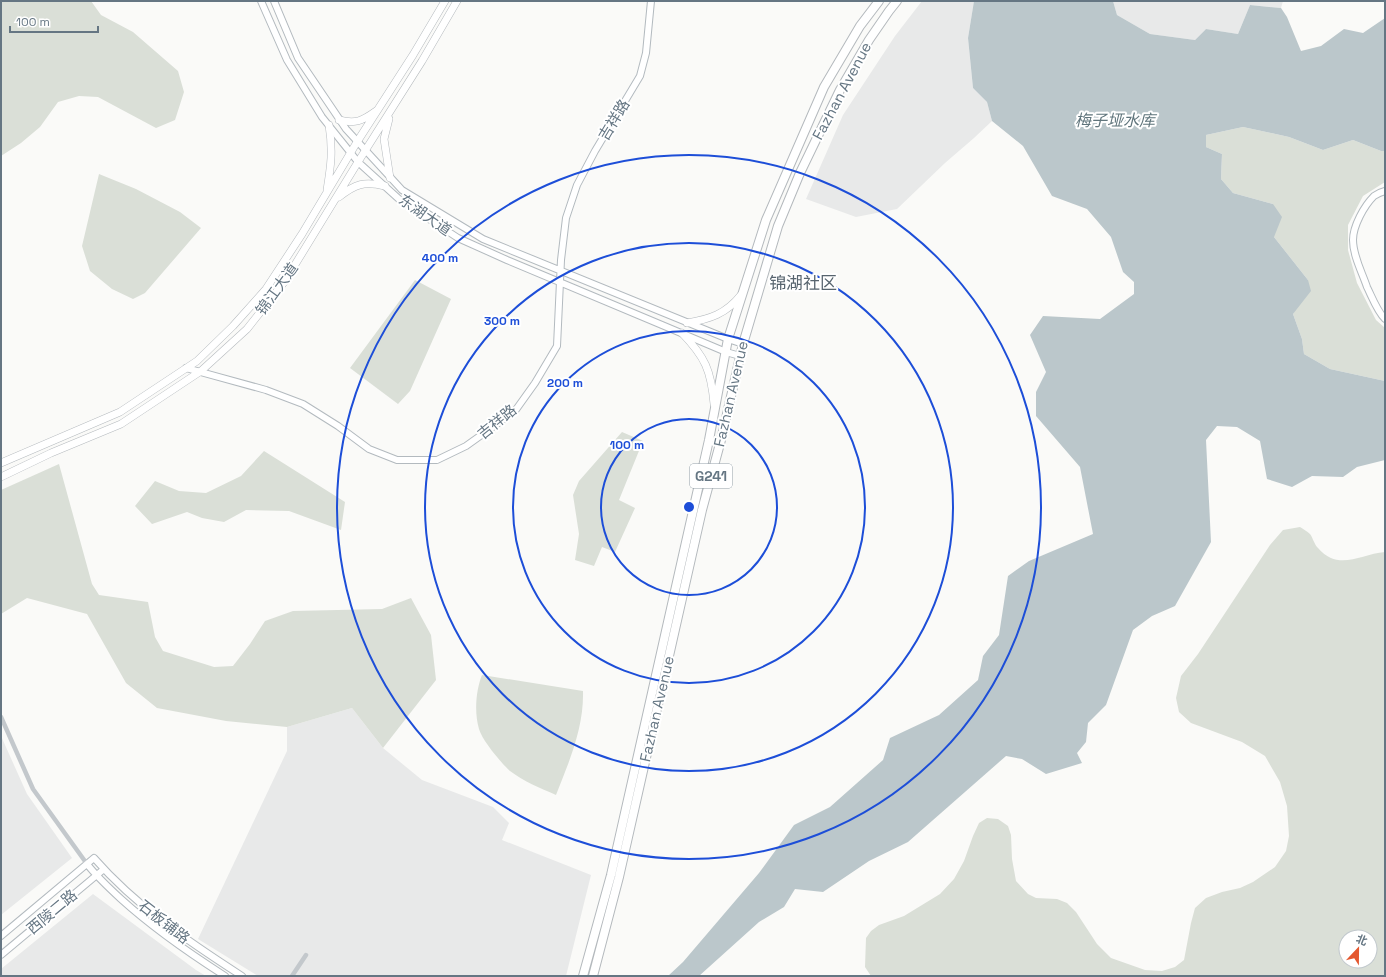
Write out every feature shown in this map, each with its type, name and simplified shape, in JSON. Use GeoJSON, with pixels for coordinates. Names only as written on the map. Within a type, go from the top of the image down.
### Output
{"type":"FeatureCollection","features":[{"type":"Feature","properties":{"kind":"highway","name":"Fazhan Avenue"},"geometry":{"type":"LineString","coordinates":[[583,976],[611,875],[709,440],[728,340],[766,220],[824,87],[860,26],[879,1]]}},
{"type":"Feature","properties":{"kind":"highway","name":"Fazhan Avenue"},"geometry":{"type":"LineString","coordinates":[[593,976],[619,877],[702,510],[721,440],[743,344],[778,226],[800,173],[840,90],[869,40],[897,1]]}},
{"type":"Feature","properties":{"kind":"main road","name":"东湖大道"},"geometry":{"type":"LineString","coordinates":[[261,1],[287,60],[322,117],[358,162],[400,200],[458,238],[560,283],[726,352],[740,356]]}},
{"type":"Feature","properties":{"kind":"main road","name":"东湖大道"},"geometry":{"type":"LineString","coordinates":[[274,1],[298,58],[339,120],[357,142],[402,190],[483,239],[728,340],[743,344]]}},
{"type":"Feature","properties":{"kind":"main road","name":"锦江大道"},"geometry":{"type":"LineString","coordinates":[[1,463],[120,412],[197,361],[233,326],[266,289],[302,234],[357,142],[413,55],[445,1]]}},
{"type":"Feature","properties":{"kind":"main road","name":"锦江大道"},"geometry":{"type":"LineString","coordinates":[[1,477],[51,453],[121,424],[201,371],[247,329],[285,281],[390,113],[457,1]]}},
{"type":"Feature","properties":{"kind":"main road","name":"吉祥路"},"geometry":{"type":"LineString","coordinates":[[186,368],[266,390],[303,404],[338,426],[369,449],[397,460],[437,460],[466,446],[515,411],[535,383],[557,346],[560,283],[566,218],[577,185],[595,151],[640,76],[646,53],[651,1]]}},
{"type":"Feature","properties":{"kind":"main road"},"geometry":{"type":"LineString","coordinates":[[339,120],[351,123],[363,120],[379,109]]}},
{"type":"Feature","properties":{"kind":"main road"},"geometry":{"type":"LineString","coordinates":[[390,113],[384,140],[390,178]]}},
{"type":"Feature","properties":{"kind":"main road"},"geometry":{"type":"LineString","coordinates":[[326,194],[332,144],[329,125]]}},
{"type":"Feature","properties":{"kind":"main road"},"geometry":{"type":"LineString","coordinates":[[334,201],[351,187],[370,183],[385,186]]}},
{"type":"Feature","properties":{"kind":"main road"},"geometry":{"type":"LineString","coordinates":[[1385,191],[1375,195],[1365,207],[1357,222],[1353,240],[1358,263],[1369,291],[1381,315],[1385,319]]}},
{"type":"Feature","properties":{"kind":"main road"},"geometry":{"type":"LineString","coordinates":[[688,323],[716,316],[733,305],[742,295]]}},
{"type":"Feature","properties":{"kind":"main road"},"geometry":{"type":"LineString","coordinates":[[682,333],[696,348],[706,364],[712,383],[715,408]]}},
{"type":"Feature","properties":{"kind":"main road","name":"西陵二路"},"geometry":{"type":"LineString","coordinates":[[1,936],[94,858]]}},
{"type":"Feature","properties":{"kind":"main road","name":"石板铺路"},"geometry":{"type":"LineString","coordinates":[[94,858],[146,909],[197,948],[242,976]]}},
{"type":"Feature","properties":{"kind":"main road","name":"石板铺路"},"geometry":{"type":"LineString","coordinates":[[87,864],[95,876],[140,916],[192,955],[225,976]]}},
{"type":"Feature","properties":{"kind":"main road","name":"西陵二路"},"geometry":{"type":"LineString","coordinates":[[1,955],[104,869]]}},
{"type":"Feature","properties":{"kind":"street"},"geometry":{"type":"LineString","coordinates":[[1,717],[33,789],[87,864]]}},
{"type":"Feature","properties":{"kind":"street"},"geometry":{"type":"LineString","coordinates":[[292,976],[306,954]]}},
{"type":"Feature","properties":{"kind":"shaded area"},"geometry":{"type":"Polygon","coordinates":[[[1,1],[91,1],[101,15],[133,32],[178,71],[184,92],[175,120],[156,128],[98,97],[79,96],[58,102],[40,127],[21,143],[1,156],[1,1]]]}},
{"type":"Feature","properties":{"kind":"shaded area"},"geometry":{"type":"Polygon","coordinates":[[[922,1],[974,1],[968,38],[973,88],[987,102],[992,121],[897,209],[856,217],[806,199],[843,115],[895,36],[922,1]]]}},
{"type":"Feature","properties":{"kind":"shaded area"},"geometry":{"type":"Polygon","coordinates":[[[1113,1],[1283,1],[1281,8],[1250,5],[1238,34],[1206,29],[1195,40],[1150,34],[1117,15],[1113,1]]]}},
{"type":"Feature","properties":{"kind":"shaded area"},"geometry":{"type":"Polygon","coordinates":[[[1243,127],[1289,137],[1323,150],[1353,140],[1381,151],[1385,151],[1385,182],[1363,196],[1348,225],[1348,250],[1357,283],[1376,320],[1385,328],[1385,381],[1330,369],[1304,354],[1302,339],[1293,314],[1308,280],[1274,237],[1273,204],[1233,193],[1221,179],[1222,154],[1206,147],[1206,135],[1243,127]]]}},
{"type":"Feature","properties":{"kind":"shaded area"},"geometry":{"type":"Polygon","coordinates":[[[99,174],[136,189],[180,212],[201,228],[145,293],[133,299],[112,289],[90,271],[82,246],[99,174]]]}},
{"type":"Feature","properties":{"kind":"shaded area"},"geometry":{"type":"Polygon","coordinates":[[[415,280],[451,299],[410,391],[398,404],[350,368],[415,280]]]}},
{"type":"Feature","properties":{"kind":"shaded area"},"geometry":{"type":"Polygon","coordinates":[[[622,432],[643,441],[619,500],[635,508],[615,552],[602,547],[594,566],[575,560],[579,534],[573,495],[579,481],[622,432]]]}},
{"type":"Feature","properties":{"kind":"shaded area"},"geometry":{"type":"Polygon","coordinates":[[[264,451],[345,502],[341,530],[289,511],[246,510],[224,522],[202,518],[187,512],[152,524],[135,506],[155,481],[179,491],[206,493],[241,476],[264,451]]]}},
{"type":"Feature","properties":{"kind":"shaded area"},"geometry":{"type":"Polygon","coordinates":[[[59,464],[92,584],[99,595],[148,602],[155,637],[163,651],[214,667],[233,666],[265,621],[293,611],[382,609],[411,598],[431,635],[436,680],[383,748],[352,708],[287,727],[226,721],[157,708],[126,683],[87,614],[27,598],[1,614],[1,490],[59,464]]]}},
{"type":"Feature","properties":{"kind":"shaded area"},"geometry":{"type":"Polygon","coordinates":[[[1300,527],[1310,534],[1318,548],[1326,555],[1334,559],[1350,560],[1385,552],[1385,976],[871,976],[865,967],[866,938],[871,931],[879,925],[904,916],[940,894],[954,879],[964,861],[979,823],[987,818],[998,819],[1008,826],[1011,835],[1012,859],[1016,881],[1028,894],[1036,898],[1057,899],[1067,903],[1076,912],[1097,944],[1111,958],[1145,970],[1162,971],[1175,967],[1184,960],[1195,908],[1206,898],[1222,892],[1240,888],[1253,882],[1275,867],[1286,851],[1289,836],[1287,806],[1280,782],[1265,756],[1242,742],[1191,723],[1179,712],[1176,698],[1181,676],[1198,654],[1270,545],[1283,530],[1300,527]]]}},
{"type":"Feature","properties":{"kind":"shaded area"},"geometry":{"type":"Polygon","coordinates":[[[482,675],[583,691],[583,705],[575,744],[556,795],[515,775],[497,757],[484,739],[477,722],[476,708],[477,694],[482,675]]]}},
{"type":"Feature","properties":{"kind":"shaded area"},"geometry":{"type":"Polygon","coordinates":[[[352,708],[383,748],[422,780],[493,807],[509,823],[502,840],[591,875],[566,976],[258,976],[198,939],[287,751],[287,727],[352,708]]]}},
{"type":"Feature","properties":{"kind":"shaded area"},"geometry":{"type":"Polygon","coordinates":[[[1,736],[27,794],[72,858],[1,915],[1,736]]]}},
{"type":"Feature","properties":{"kind":"shaded area"},"geometry":{"type":"Polygon","coordinates":[[[93,894],[206,976],[1,976],[1,969],[93,894]]]}},
{"type":"Feature","properties":{"kind":"water","name":"梅子垭水库"},"geometry":{"type":"Polygon","coordinates":[[[974,1],[1113,1],[1117,15],[1150,34],[1195,40],[1206,29],[1238,34],[1250,5],[1281,8],[1287,17],[1301,51],[1321,46],[1344,29],[1363,33],[1385,18],[1385,151],[1381,151],[1353,140],[1323,150],[1289,137],[1243,127],[1206,135],[1206,147],[1222,154],[1221,179],[1233,193],[1273,204],[1282,217],[1274,237],[1308,280],[1311,291],[1293,314],[1302,339],[1304,354],[1330,369],[1385,381],[1385,460],[1357,467],[1343,477],[1312,476],[1292,487],[1267,479],[1260,441],[1237,427],[1217,426],[1206,440],[1211,542],[1175,606],[1152,616],[1133,630],[1106,705],[1088,723],[1086,742],[1077,753],[1082,763],[1046,774],[1022,759],[1006,756],[908,842],[869,861],[823,892],[795,889],[784,907],[759,922],[699,976],[668,976],[683,962],[759,873],[794,825],[830,807],[883,760],[890,738],[939,715],[978,680],[983,656],[999,635],[1008,576],[1029,561],[1093,534],[1080,467],[1036,416],[1036,392],[1046,372],[1030,335],[1043,316],[1100,319],[1134,294],[1134,282],[1123,272],[1111,237],[1087,209],[1052,196],[1023,146],[992,121],[987,102],[973,88],[968,38],[974,1]]]}},
{"type":"Feature","properties":{"kind":"district","name":"锦湖社区"},"geometry":{"type":"Point","coordinates":[803,283]}}]}
